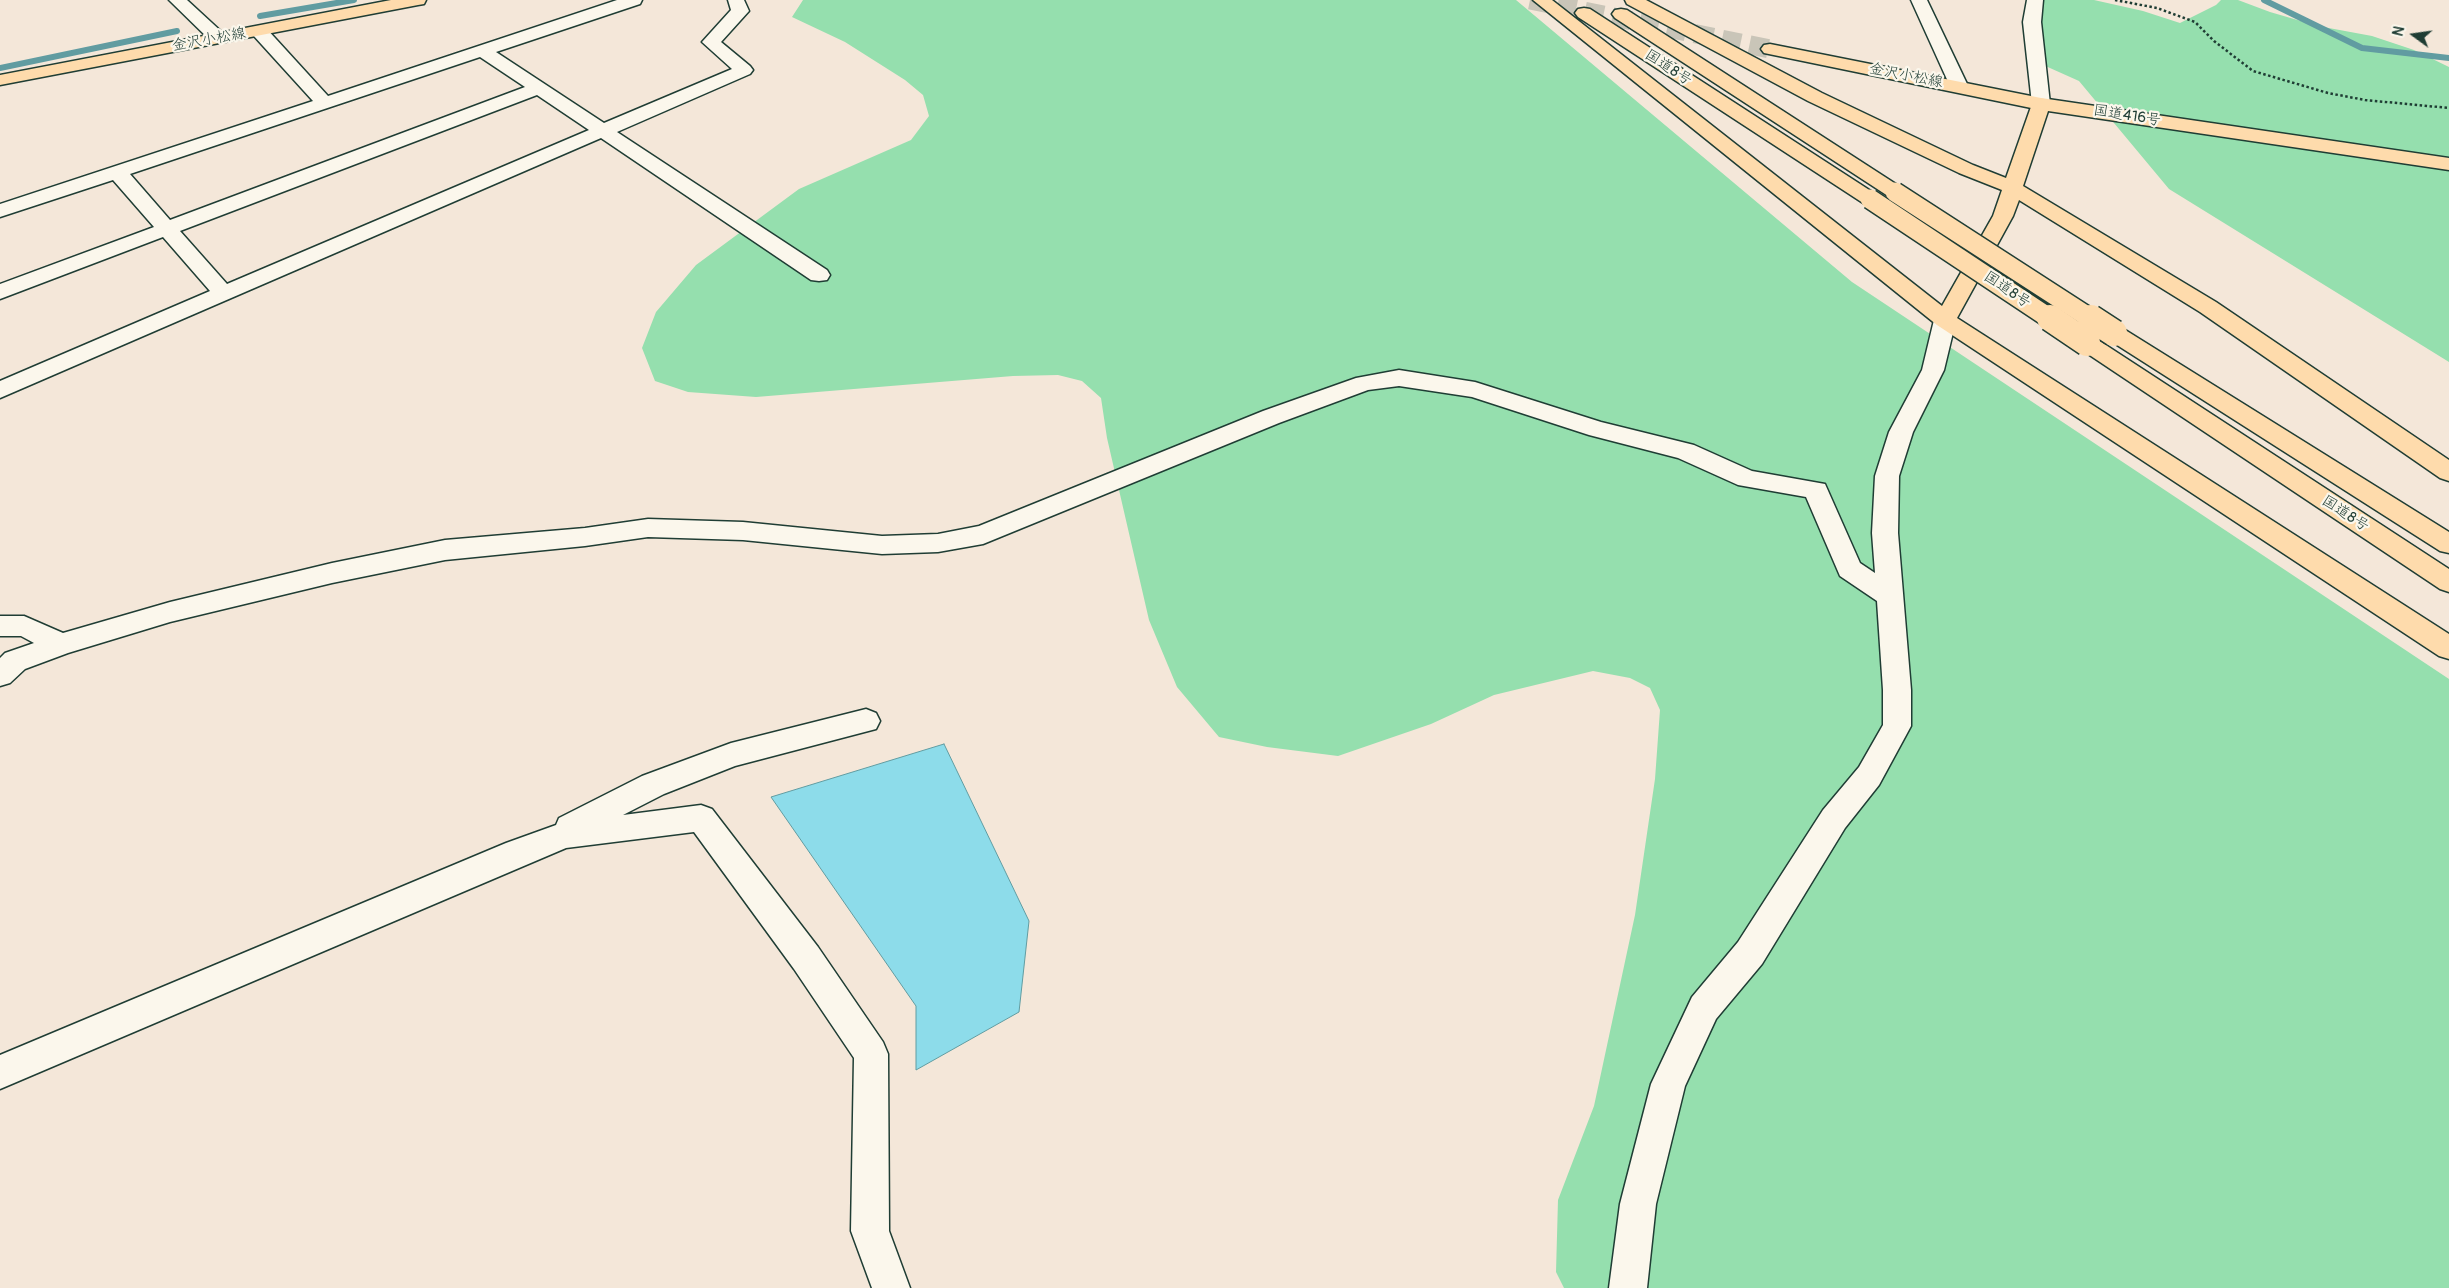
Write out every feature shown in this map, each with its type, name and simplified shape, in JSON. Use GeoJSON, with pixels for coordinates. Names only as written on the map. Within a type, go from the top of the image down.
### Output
{"type":"FeatureCollection","features":[{"type":"Feature","properties":{"kind":"main road","name":"金沢小松線"},"geometry":{"type":"LineString","coordinates":[[0,80],[418,0]]}},
{"type":"Feature","properties":{"kind":"main road"},"geometry":{"type":"LineString","coordinates":[[1542,0],[1945,320],[2449,648]]}},
{"type":"Feature","properties":{"kind":"main road","name":"国道8号"},"geometry":{"type":"LineString","coordinates":[[1564,0],[1870,199],[2449,582]]}},
{"type":"Feature","properties":{"kind":"main road"},"geometry":{"type":"LineString","coordinates":[[1633,0],[1815,97],[1966,169],[2013,188],[2208,307],[2449,472]]}},
{"type":"Feature","properties":{"kind":"main road","name":"国道8号"},"geometry":{"type":"LineString","coordinates":[[1607,5],[2114,333],[2449,544]]}},
{"type":"Feature","properties":{"kind":"main road","name":"金沢小松線"},"geometry":{"type":"LineString","coordinates":[[1770,49],[2042,104]]}},
{"type":"Feature","properties":{"kind":"main road"},"geometry":{"type":"LineString","coordinates":[[1945,320],[2003,216],[2042,104]]}},
{"type":"Feature","properties":{"kind":"main road","name":"国道416号"},"geometry":{"type":"LineString","coordinates":[[2042,104],[2449,164]]}},
{"type":"Feature","properties":{"kind":"street"},"geometry":{"type":"LineString","coordinates":[[177,0],[218,38]]}},
{"type":"Feature","properties":{"kind":"street"},"geometry":{"type":"LineString","coordinates":[[0,210],[634,0]]}},
{"type":"Feature","properties":{"kind":"street"},"geometry":{"type":"LineString","coordinates":[[0,390],[744,70],[711,42],[740,11],[736,0]]}},
{"type":"Feature","properties":{"kind":"street"},"geometry":{"type":"LineString","coordinates":[[1919,0],[1959,86]]}},
{"type":"Feature","properties":{"kind":"street"},"geometry":{"type":"LineString","coordinates":[[2035,0],[2032,22],[2042,104]]}},
{"type":"Feature","properties":{"kind":"street"},"geometry":{"type":"LineString","coordinates":[[259,31],[325,103]]}},
{"type":"Feature","properties":{"kind":"street"},"geometry":{"type":"LineString","coordinates":[[482,50],[819,275]]}},
{"type":"Feature","properties":{"kind":"street"},"geometry":{"type":"LineString","coordinates":[[0,292],[538,88]]}},
{"type":"Feature","properties":{"kind":"street"},"geometry":{"type":"LineString","coordinates":[[117,172],[224,294]]}},
{"type":"Feature","properties":{"kind":"street"},"geometry":{"type":"LineString","coordinates":[[1628,1288],[1638,1204],[1668,1084],[1704,1008],[1750,952],[1834,819],[1869,776],[1897,726],[1897,690],[1884,533],[1887,476],[1901,432],[1933,370],[1945,320]]}},
{"type":"Feature","properties":{"kind":"street"},"geometry":{"type":"LineString","coordinates":[[0,675],[15,661],[61,644],[170,612],[332,572],[445,550],[648,528],[743,532],[882,545],[938,543],[983,535],[1271,417],[1364,383],[1399,378],[1475,390],[1597,429],[1684,451],[1747,479],[1816,490],[1848,570],[1888,595]]}},
{"type":"Feature","properties":{"kind":"street"},"geometry":{"type":"LineString","coordinates":[[0,626],[24,626],[61,644]]}},
{"type":"Feature","properties":{"kind":"street"},"geometry":{"type":"LineString","coordinates":[[517,853],[653,786],[731,756],[866,721]]}},
{"type":"Feature","properties":{"kind":"street"},"geometry":{"type":"LineString","coordinates":[[0,1072],[517,853],[565,835],[701,818],[806,958],[871,1054],[870,1231],[891,1288]]}},
{"type":"Feature","properties":{"kind":"path"},"geometry":{"type":"LineString","coordinates":[[2115,0],[2157,8],[2195,22],[2253,71],[2328,93],[2365,100],[2449,108]]}},
{"type":"Feature","properties":{"kind":"green space"},"geometry":{"type":"Polygon","coordinates":[[[803,0],[1516,0],[1852,282],[2449,679],[2449,1288],[1564,1288],[1556,1272],[1558,1200],[1594,1106],[1635,915],[1655,779],[1660,710],[1650,688],[1630,678],[1593,671],[1494,695],[1431,724],[1338,756],[1267,747],[1219,737],[1177,687],[1149,620],[1107,438],[1101,398],[1082,381],[1058,375],[1013,376],[756,397],[688,392],[655,381],[642,348],[656,312],[696,265],[799,189],[911,140],[929,116],[923,95],[905,80],[845,42],[792,17],[803,0]]]}},
{"type":"Feature","properties":{"kind":"green space"},"geometry":{"type":"Polygon","coordinates":[[[2034,0],[2094,0],[2143,11],[2180,23],[2216,5],[2221,0],[2238,0],[2270,12],[2318,26],[2372,36],[2414,50],[2449,67],[2449,362],[2169,189],[2079,81],[2041,64],[2034,0]]]}},
{"type":"Feature","properties":{"kind":"water"},"geometry":{"type":"Polygon","coordinates":[[[944,744],[1029,921],[1019,1012],[916,1070],[916,1006],[771,797],[944,744]]]}},
{"type":"Feature","properties":{"kind":"waterway"},"geometry":{"type":"LineString","coordinates":[[260,16],[354,0]]}},
{"type":"Feature","properties":{"kind":"waterway"},"geometry":{"type":"LineString","coordinates":[[2264,0],[2362,48],[2449,58]]}},
{"type":"Feature","properties":{"kind":"waterway"},"geometry":{"type":"LineString","coordinates":[[0,68],[177,31]]}},
{"type":"Feature","properties":{"kind":"tunnel"},"geometry":{"type":"LineString","coordinates":[[1530,0],[1770,49]]}}]}
